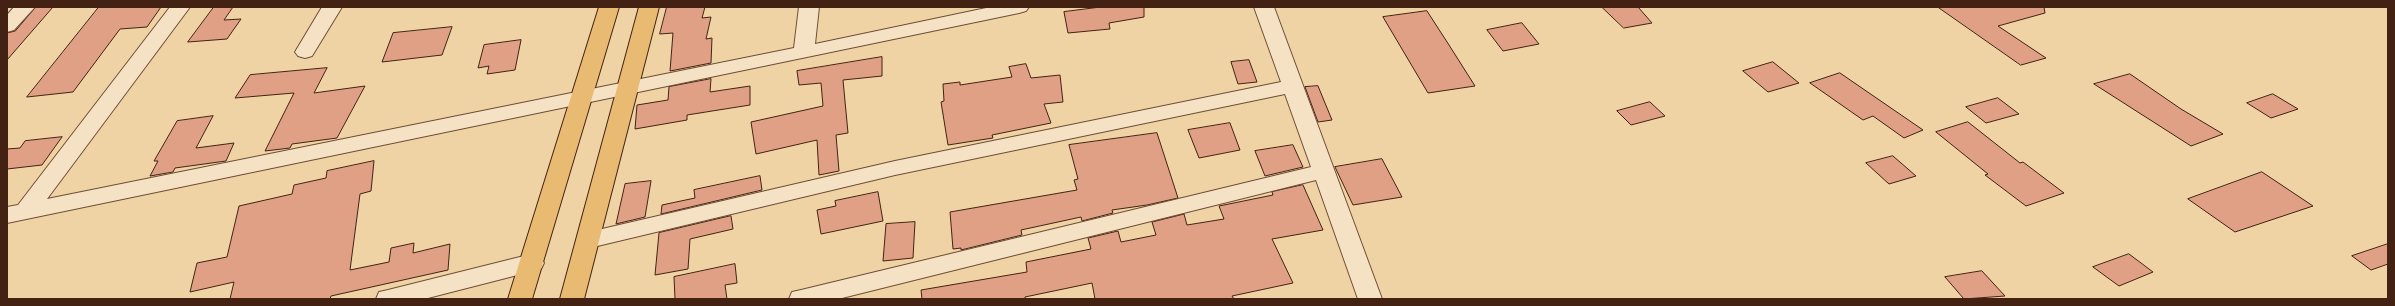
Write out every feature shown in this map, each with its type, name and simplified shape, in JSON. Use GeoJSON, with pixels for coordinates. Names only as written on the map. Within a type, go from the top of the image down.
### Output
{"type":"FeatureCollection","features":[{"type":"Feature","properties":{"kind":"main road"},"geometry":{"type":"LineString","coordinates":[[520,299],[609,7]]}},
{"type":"Feature","properties":{"kind":"main road"},"geometry":{"type":"LineString","coordinates":[[572,299],[589,240],[649,7]]}},
{"type":"Feature","properties":{"kind":"street"},"geometry":{"type":"LineString","coordinates":[[7,26],[25,7]]}},
{"type":"Feature","properties":{"kind":"street"},"geometry":{"type":"LineString","coordinates":[[17,213],[180,7]]}},
{"type":"Feature","properties":{"kind":"street"},"geometry":{"type":"LineString","coordinates":[[305,52],[332,7]]}},
{"type":"Feature","properties":{"kind":"street"},"geometry":{"type":"LineString","coordinates":[[804,52],[809,7]]}},
{"type":"Feature","properties":{"kind":"street"},"geometry":{"type":"LineString","coordinates":[[17,213],[804,52],[960,13],[1019,7]]}},
{"type":"Feature","properties":{"kind":"street"},"geometry":{"type":"LineString","coordinates":[[1264,7],[1370,299]]}},
{"type":"Feature","properties":{"kind":"street"},"geometry":{"type":"LineString","coordinates":[[589,240],[895,168],[1293,86]]}},
{"type":"Feature","properties":{"kind":"street"},"geometry":{"type":"LineString","coordinates":[[801,299],[1323,171]]}},
{"type":"Feature","properties":{"kind":"street"},"geometry":{"type":"LineString","coordinates":[[388,299],[532,263]]}},
{"type":"Feature","properties":{"kind":"building"},"geometry":{"type":"Polygon","coordinates":[[[36,7],[53,7],[7,60],[7,33],[15,31],[36,7]]]}},
{"type":"Feature","properties":{"kind":"building"},"geometry":{"type":"Polygon","coordinates":[[[99,7],[161,7],[147,27],[120,29],[73,92],[27,97],[99,7]]]}},
{"type":"Feature","properties":{"kind":"building"},"geometry":{"type":"Polygon","coordinates":[[[214,7],[233,7],[224,20],[241,19],[227,39],[188,42],[214,7]]]}},
{"type":"Feature","properties":{"kind":"building"},"geometry":{"type":"Polygon","coordinates":[[[667,7],[705,7],[702,18],[711,17],[706,39],[712,38],[711,63],[670,71],[673,33],[660,34],[667,7]]]}},
{"type":"Feature","properties":{"kind":"building"},"geometry":{"type":"Polygon","coordinates":[[[1101,7],[1144,7],[1144,17],[1109,23],[1110,29],[1068,33],[1064,12],[1101,7]]]}},
{"type":"Feature","properties":{"kind":"building"},"geometry":{"type":"Polygon","coordinates":[[[1602,7],[1638,7],[1652,23],[1624,28],[1602,7]]]}},
{"type":"Feature","properties":{"kind":"building"},"geometry":{"type":"Polygon","coordinates":[[[1938,7],[2044,7],[2045,13],[1998,26],[2046,58],[2021,65],[1938,7]]]}},
{"type":"Feature","properties":{"kind":"building"},"geometry":{"type":"Polygon","coordinates":[[[1427,11],[1475,86],[1428,93],[1383,17],[1427,11]]]}},
{"type":"Feature","properties":{"kind":"building"},"geometry":{"type":"Polygon","coordinates":[[[1522,23],[1539,44],[1503,51],[1487,30],[1522,23]]]}},
{"type":"Feature","properties":{"kind":"building"},"geometry":{"type":"Polygon","coordinates":[[[452,27],[442,55],[382,62],[393,33],[452,27]]]}},
{"type":"Feature","properties":{"kind":"building"},"geometry":{"type":"Polygon","coordinates":[[[521,40],[515,70],[487,74],[489,66],[478,68],[484,45],[521,40]]]}},
{"type":"Feature","properties":{"kind":"building"},"geometry":{"type":"Polygon","coordinates":[[[882,57],[882,76],[843,80],[848,133],[836,135],[839,171],[819,175],[817,140],[756,154],[751,122],[823,106],[821,83],[799,85],[797,71],[882,57]]]}},
{"type":"Feature","properties":{"kind":"building"},"geometry":{"type":"Polygon","coordinates":[[[1249,60],[1257,82],[1238,84],[1231,62],[1249,60]]]}},
{"type":"Feature","properties":{"kind":"building"},"geometry":{"type":"Polygon","coordinates":[[[1773,62],[1799,83],[1768,92],[1743,71],[1773,62]]]}},
{"type":"Feature","properties":{"kind":"building"},"geometry":{"type":"Polygon","coordinates":[[[1026,64],[1031,78],[1060,75],[1063,102],[1044,104],[1051,123],[992,135],[993,138],[948,145],[941,102],[944,101],[943,84],[960,82],[960,85],[1012,77],[1009,67],[1026,64]]]}},
{"type":"Feature","properties":{"kind":"building"},"geometry":{"type":"Polygon","coordinates":[[[327,68],[314,93],[365,86],[337,138],[292,144],[290,148],[265,151],[294,93],[235,98],[250,75],[327,68]]]}},
{"type":"Feature","properties":{"kind":"building"},"geometry":{"type":"Polygon","coordinates":[[[1840,73],[1923,130],[1904,138],[1873,116],[1863,120],[1810,83],[1840,73]]]}},
{"type":"Feature","properties":{"kind":"building"},"geometry":{"type":"Polygon","coordinates":[[[2130,74],[2181,109],[2223,134],[2191,146],[2094,84],[2130,74]]]}},
{"type":"Feature","properties":{"kind":"building"},"geometry":{"type":"Polygon","coordinates":[[[711,79],[710,92],[750,86],[750,105],[687,115],[687,120],[635,129],[637,105],[668,100],[669,87],[711,79]]]}},
{"type":"Feature","properties":{"kind":"building"},"geometry":{"type":"Polygon","coordinates":[[[1318,86],[1332,120],[1318,122],[1305,87],[1318,86]]]}},
{"type":"Feature","properties":{"kind":"building"},"geometry":{"type":"Polygon","coordinates":[[[2273,94],[2298,109],[2271,118],[2247,103],[2273,94]]]}},
{"type":"Feature","properties":{"kind":"building"},"geometry":{"type":"Polygon","coordinates":[[[1998,98],[2019,114],[1986,123],[1966,107],[1998,98]]]}},
{"type":"Feature","properties":{"kind":"building"},"geometry":{"type":"Polygon","coordinates":[[[1650,102],[1665,116],[1631,125],[1617,111],[1650,102]]]}},
{"type":"Feature","properties":{"kind":"building"},"geometry":{"type":"Polygon","coordinates":[[[213,116],[196,148],[234,143],[226,161],[175,168],[173,172],[150,176],[158,161],[154,161],[177,121],[213,116]]]}},
{"type":"Feature","properties":{"kind":"building"},"geometry":{"type":"Polygon","coordinates":[[[1968,122],[2020,163],[2023,162],[2064,193],[2026,206],[1985,175],[1988,174],[1936,132],[1968,122]]]}},
{"type":"Feature","properties":{"kind":"building"},"geometry":{"type":"Polygon","coordinates":[[[1230,123],[1240,150],[1199,158],[1188,130],[1230,123]]]}},
{"type":"Feature","properties":{"kind":"building"},"geometry":{"type":"Polygon","coordinates":[[[1157,133],[1178,198],[1147,205],[1112,210],[1113,213],[1082,221],[1081,217],[1021,230],[1022,235],[961,250],[961,248],[953,249],[950,212],[1077,190],[1074,180],[1078,179],[1069,145],[1157,133]]]}},
{"type":"Feature","properties":{"kind":"building"},"geometry":{"type":"Polygon","coordinates":[[[62,137],[42,165],[7,169],[7,149],[20,148],[25,141],[62,137]]]}},
{"type":"Feature","properties":{"kind":"building"},"geometry":{"type":"Polygon","coordinates":[[[1293,145],[1303,167],[1265,176],[1255,151],[1293,145]]]}},
{"type":"Feature","properties":{"kind":"building"},"geometry":{"type":"Polygon","coordinates":[[[1893,156],[1916,176],[1889,184],[1866,163],[1893,156]]]}},
{"type":"Feature","properties":{"kind":"building"},"geometry":{"type":"Polygon","coordinates":[[[1382,159],[1402,197],[1353,205],[1335,167],[1382,159]]]}},
{"type":"Feature","properties":{"kind":"building"},"geometry":{"type":"Polygon","coordinates":[[[374,161],[371,191],[360,194],[350,270],[389,262],[391,248],[414,243],[413,253],[450,244],[448,270],[331,296],[330,299],[230,299],[234,282],[190,292],[197,263],[227,257],[239,206],[292,194],[294,185],[326,178],[327,171],[374,161]]]}},
{"type":"Feature","properties":{"kind":"building"},"geometry":{"type":"Polygon","coordinates":[[[2262,172],[2313,206],[2235,232],[2188,199],[2262,172]]]}},
{"type":"Feature","properties":{"kind":"building"},"geometry":{"type":"Polygon","coordinates":[[[760,176],[762,190],[661,214],[662,205],[695,198],[694,190],[760,176]]]}},
{"type":"Feature","properties":{"kind":"building"},"geometry":{"type":"Polygon","coordinates":[[[651,181],[645,217],[616,224],[625,184],[651,181]]]}},
{"type":"Feature","properties":{"kind":"building"},"geometry":{"type":"Polygon","coordinates":[[[1303,185],[1323,230],[1272,239],[1293,283],[1232,296],[1234,299],[1095,299],[1092,283],[1025,297],[1025,299],[922,299],[921,290],[1027,272],[1026,262],[1091,249],[1088,238],[1118,231],[1121,242],[1156,235],[1152,222],[1184,214],[1187,225],[1224,219],[1219,206],[1273,195],[1272,192],[1303,185]]]}},
{"type":"Feature","properties":{"kind":"building"},"geometry":{"type":"Polygon","coordinates":[[[878,192],[883,221],[821,234],[817,210],[836,206],[835,201],[878,192]]]}},
{"type":"Feature","properties":{"kind":"building"},"geometry":{"type":"Polygon","coordinates":[[[731,216],[733,229],[690,239],[688,269],[655,275],[659,233],[731,216]]]}},
{"type":"Feature","properties":{"kind":"building"},"geometry":{"type":"Polygon","coordinates":[[[915,222],[913,258],[883,261],[886,224],[915,222]]]}},
{"type":"Feature","properties":{"kind":"building"},"geometry":{"type":"Polygon","coordinates":[[[2388,244],[2388,264],[2371,270],[2352,256],[2388,244]]]}},
{"type":"Feature","properties":{"kind":"building"},"geometry":{"type":"Polygon","coordinates":[[[2129,254],[2153,272],[2119,286],[2093,267],[2129,254]]]}},
{"type":"Feature","properties":{"kind":"building"},"geometry":{"type":"Polygon","coordinates":[[[735,264],[737,283],[725,285],[727,299],[675,299],[674,277],[735,264]]]}},
{"type":"Feature","properties":{"kind":"building"},"geometry":{"type":"Polygon","coordinates":[[[1982,271],[2005,296],[1964,299],[1945,277],[1982,271]]]}}]}
